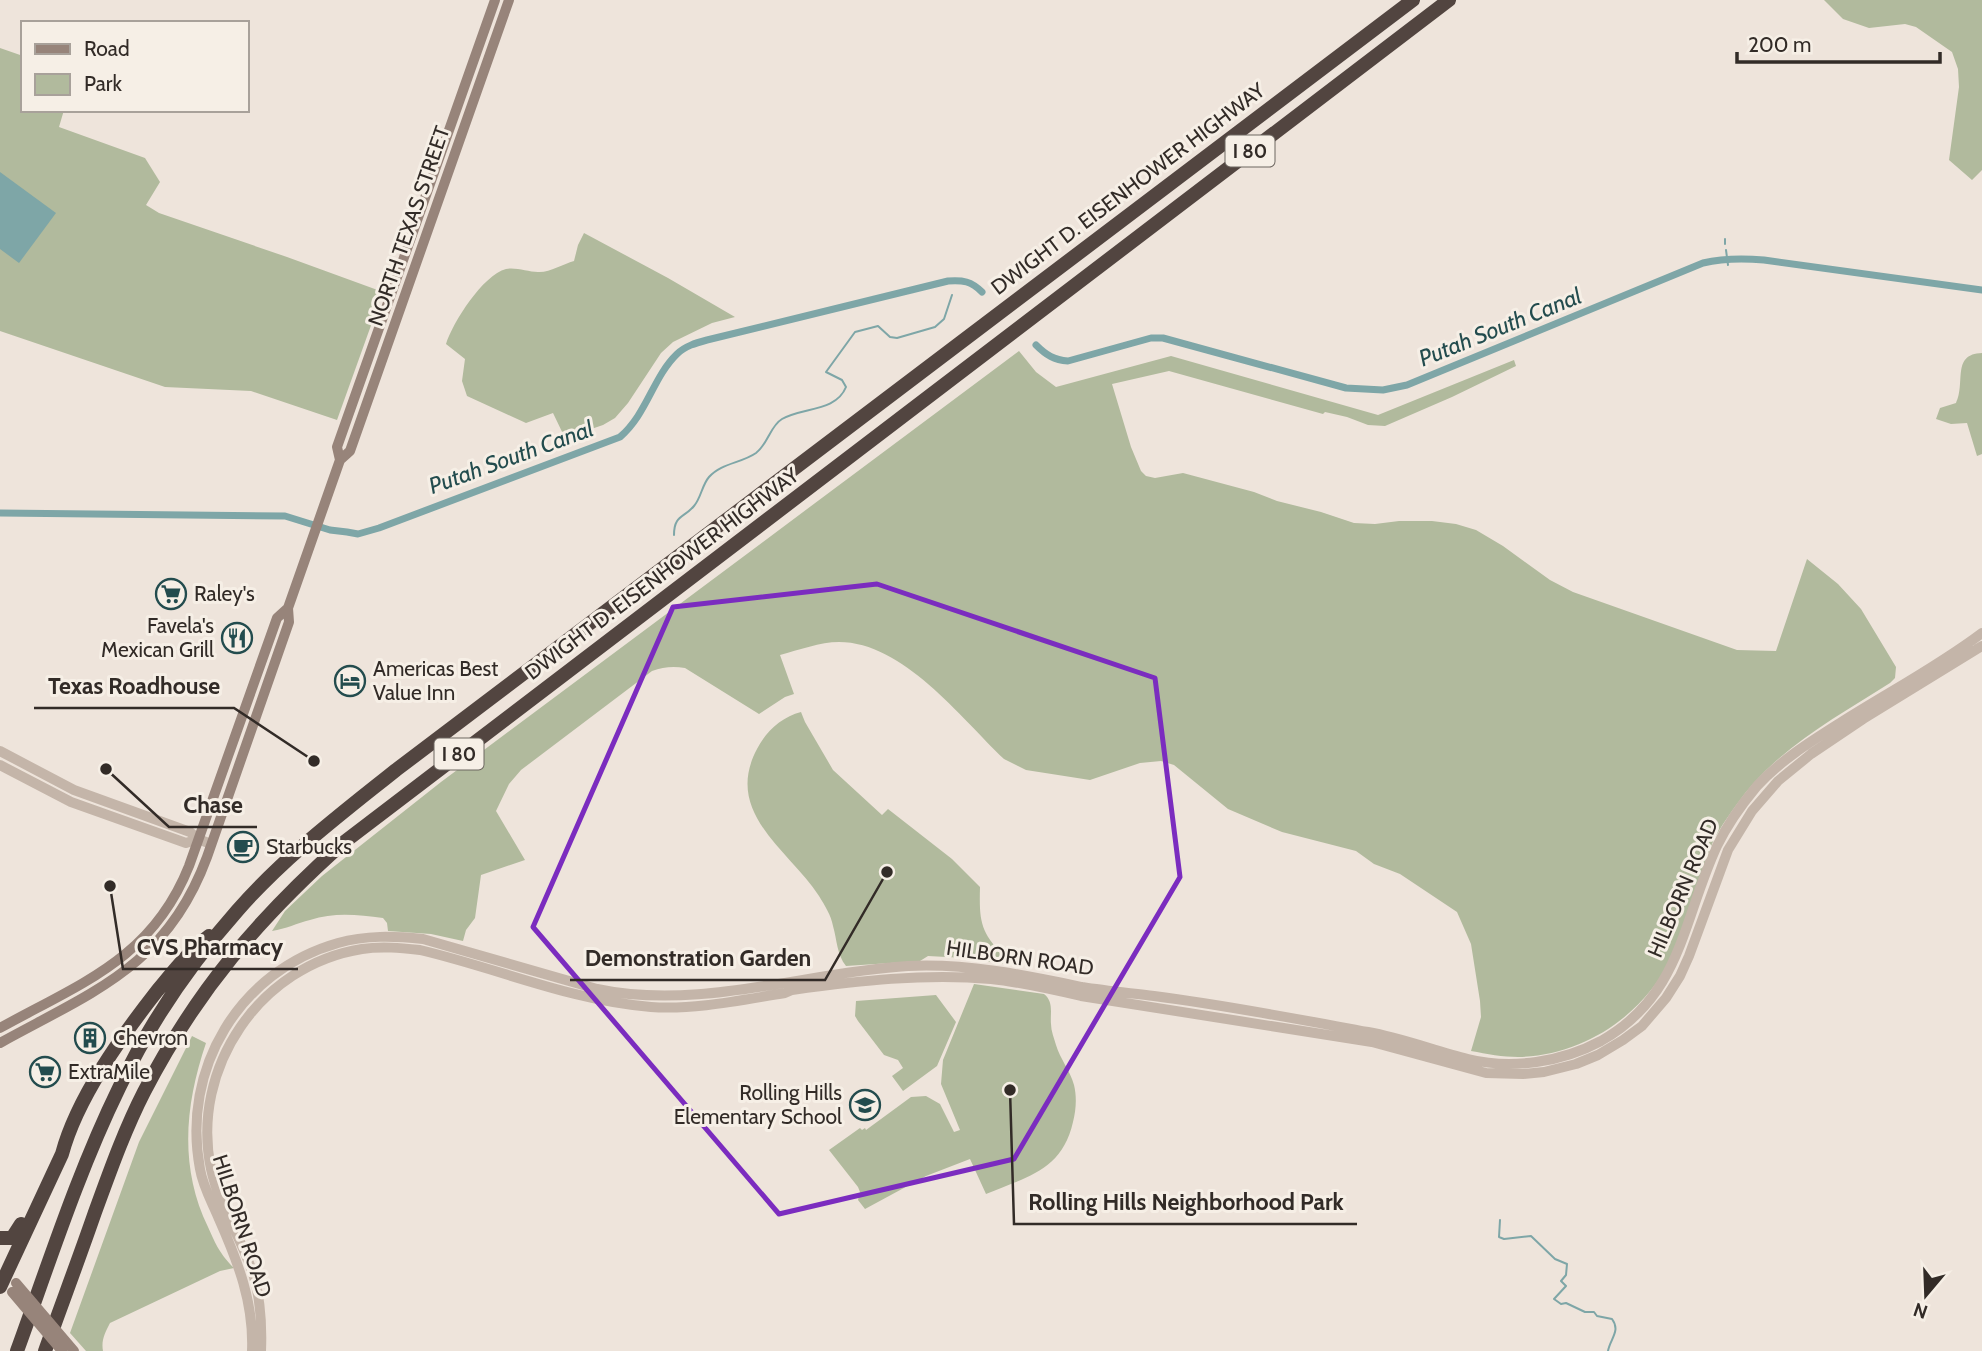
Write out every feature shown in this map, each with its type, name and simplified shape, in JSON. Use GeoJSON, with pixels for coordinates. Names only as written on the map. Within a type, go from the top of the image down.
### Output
{"type":"FeatureCollection","features":[{"type":"Feature","properties":{"kind":"highway","name":"DWIGHT D. EISENHOWER HIGHWAY"},"geometry":{"type":"LineString","coordinates":[[17,1351],[83,1170],[120,1085],[144,1039],[166,1004],[225,925],[263,883],[317,833],[396,770],[1413,0]]}},
{"type":"Feature","properties":{"kind":"highway","name":"DWIGHT D. EISENHOWER HIGHWAY"},"geometry":{"type":"LineString","coordinates":[[45,1351],[127,1128],[168,1048],[229,958],[302,879],[343,843],[1449,0]]}},
{"type":"Feature","properties":{"kind":"highway"},"geometry":{"type":"LineString","coordinates":[[0,1238],[8,1239],[15,1235],[65,1143],[80,1109],[126,1033],[197,945],[225,925]]}},
{"type":"Feature","properties":{"kind":"highway"},"geometry":{"type":"LineString","coordinates":[[5,1279],[65,1143]]}},
{"type":"Feature","properties":{"kind":"highway"},"geometry":{"type":"LineString","coordinates":[[51,1351],[57,1317]]}},
{"type":"Feature","properties":{"kind":"main road","name":"NORTH TEXAS STREET"},"geometry":{"type":"LineString","coordinates":[[340,460],[337,447],[495,0]]}},
{"type":"Feature","properties":{"kind":"main road","name":"NORTH TEXAS STREET"},"geometry":{"type":"LineString","coordinates":[[0,1043],[111,981],[144,956],[165,934],[197,882],[289,622],[288,608],[317,525],[340,460],[350,452],[509,0]]}},
{"type":"Feature","properties":{"kind":"main road","name":"NORTH TEXAS STREET"},"geometry":{"type":"LineString","coordinates":[[0,1028],[103,971],[136,946],[155,926],[176,896],[277,618],[288,608]]}},
{"type":"Feature","properties":{"kind":"main road"},"geometry":{"type":"LineString","coordinates":[[5,1279],[62,1351]]}},
{"type":"Feature","properties":{"kind":"main road"},"geometry":{"type":"LineString","coordinates":[[5,1279],[74,1351]]}},
{"type":"Feature","properties":{"kind":"street","name":"HILBORN ROAD"},"geometry":{"type":"LineString","coordinates":[[252,1351],[251,1321],[243,1279],[200,1171],[196,1124],[199,1094],[214,1048],[237,1011],[262,984],[281,969],[315,951],[361,938],[398,936],[422,939],[612,993],[654,996],[730,991],[875,968],[958,966],[1362,1031],[1474,1061],[1513,1063],[1548,1060],[1581,1050],[1615,1032],[1657,991],[1680,950],[1718,845],[1743,805],[1771,773],[1804,746],[1982,633]]}},
{"type":"Feature","properties":{"kind":"street","name":"HILBORN ROAD"},"geometry":{"type":"LineString","coordinates":[[261,1351],[262,1318],[253,1276],[218,1194],[211,1170],[208,1111],[213,1083],[224,1052],[247,1017],[268,994],[288,978],[317,963],[362,949],[421,950],[595,998],[654,1007],[716,1003],[834,984],[888,979],[990,979],[1361,1040],[1486,1073],[1544,1072],[1598,1055],[1642,1026],[1666,998],[1689,956],[1728,850],[1752,811],[1778,781],[1811,754],[1863,719],[1982,646]]}},
{"type":"Feature","properties":{"kind":"street"},"geometry":{"type":"LineString","coordinates":[[0,751],[67,787],[190,831],[198,839],[211,844]]}},
{"type":"Feature","properties":{"kind":"street"},"geometry":{"type":"LineString","coordinates":[[0,765],[54,794],[90,809],[186,843],[198,839]]}},
{"type":"Feature","properties":{"kind":"highlighted area"},"geometry":{"type":"Polygon","coordinates":[[[877,584],[1155,678],[1180,877],[1014,1159],[779,1214],[533,927],[673,607],[877,584]]]}},
{"type":"Feature","properties":{"kind":"green space"},"geometry":{"type":"Polygon","coordinates":[[[1824,0],[1982,0],[1982,170],[1972,180],[1949,160],[1959,87],[1958,69],[1952,52],[1916,27],[1905,24],[1869,28],[1843,19],[1824,0]]]}},
{"type":"Feature","properties":{"kind":"green space"},"geometry":{"type":"Polygon","coordinates":[[[0,48],[21,55],[21,112],[63,112],[59,127],[145,158],[160,182],[146,205],[159,213],[383,292],[337,420],[251,391],[165,387],[0,331],[0,48]]]}},
{"type":"Feature","properties":{"kind":"green space"},"geometry":{"type":"Polygon","coordinates":[[[584,233],[735,317],[712,323],[673,342],[661,353],[615,418],[565,438],[553,413],[526,423],[467,396],[462,381],[465,359],[446,344],[462,312],[488,280],[506,269],[542,272],[574,261],[584,233]]]}},
{"type":"Feature","properties":{"kind":"green space"},"geometry":{"type":"Polygon","coordinates":[[[1019,351],[1036,372],[1056,387],[1171,356],[1378,415],[1514,360],[1516,366],[1385,426],[1368,425],[1325,412],[1323,414],[1169,371],[1112,384],[1131,447],[1141,471],[1146,476],[1155,478],[1183,473],[1354,523],[1432,521],[1456,524],[1476,530],[1550,580],[1573,592],[1737,650],[1776,651],[1807,559],[1838,584],[1861,609],[1896,667],[1895,678],[1788,751],[1753,784],[1737,804],[1712,843],[1673,954],[1647,995],[1610,1028],[1589,1040],[1543,1055],[1512,1057],[1471,1051],[1481,1017],[1471,944],[1457,912],[1400,874],[1374,864],[1356,851],[1282,832],[1228,809],[1174,765],[1161,761],[1140,763],[1090,780],[1026,770],[1004,759],[929,685],[908,668],[886,654],[863,645],[839,642],[780,655],[794,694],[759,714],[685,668],[668,667],[652,671],[521,770],[509,784],[496,811],[525,860],[481,875],[475,918],[466,930],[463,941],[431,934],[388,931],[383,918],[356,915],[319,917],[272,931],[285,911],[322,876],[441,782],[1019,351]]]}},
{"type":"Feature","properties":{"kind":"green space"},"geometry":{"type":"Polygon","coordinates":[[[1982,353],[1982,454],[1977,456],[1967,423],[1951,424],[1936,419],[1940,408],[1956,403],[1966,358],[1982,353]]]}},
{"type":"Feature","properties":{"kind":"green space"},"geometry":{"type":"Polygon","coordinates":[[[801,712],[833,770],[882,815],[888,809],[952,859],[980,887],[983,927],[991,942],[1006,959],[1003,964],[928,956],[920,961],[846,966],[839,952],[826,907],[764,829],[754,812],[748,792],[749,772],[761,742],[781,721],[801,712]]]}},
{"type":"Feature","properties":{"kind":"green space"},"geometry":{"type":"Polygon","coordinates":[[[974,984],[1044,994],[1047,997],[1054,1037],[1075,1090],[1075,1113],[1068,1138],[1060,1152],[1040,1170],[986,1194],[970,1159],[926,1176],[865,1209],[858,1200],[858,1187],[829,1150],[860,1128],[866,1130],[911,1097],[926,1096],[940,1104],[954,1132],[960,1130],[941,1084],[943,1060],[974,984]]]}},
{"type":"Feature","properties":{"kind":"green space"},"geometry":{"type":"Polygon","coordinates":[[[936,995],[956,1022],[937,1066],[903,1091],[892,1076],[903,1068],[898,1060],[884,1055],[858,1021],[855,1016],[856,1001],[936,995]]]}},
{"type":"Feature","properties":{"kind":"green space"},"geometry":{"type":"Polygon","coordinates":[[[192,1036],[206,1043],[193,1089],[190,1113],[188,1136],[192,1182],[213,1239],[234,1268],[220,1271],[110,1323],[103,1340],[103,1351],[86,1351],[70,1333],[139,1142],[192,1036]]]}},
{"type":"Feature","properties":{"kind":"water"},"geometry":{"type":"Polygon","coordinates":[[[0,172],[56,213],[19,263],[0,249],[0,172]]]}},
{"type":"Feature","properties":{"kind":"waterway"},"geometry":{"type":"LineString","coordinates":[[1725,239],[1725,244]]}},
{"type":"Feature","properties":{"kind":"waterway","name":"Putah South Canal"},"geometry":{"type":"LineString","coordinates":[[1726,250],[1728,265]]}},
{"type":"Feature","properties":{"kind":"waterway","name":"Putah South Canal"},"geometry":{"type":"LineString","coordinates":[[1036,345],[1050,356],[1068,361],[1151,338],[1163,338],[1346,388],[1383,390],[1407,385],[1711,261],[1764,260],[1982,290]]}},
{"type":"Feature","properties":{"kind":"waterway","name":"Putah South Canal"},"geometry":{"type":"LineString","coordinates":[[0,513],[285,516],[330,530],[358,534],[620,437],[637,418],[669,363],[680,351],[691,345],[948,281],[967,282],[982,292]]}},
{"type":"Feature","properties":{"kind":"waterway"},"geometry":{"type":"LineString","coordinates":[[674,535],[678,520],[694,506],[714,472],[756,453],[782,419],[827,405],[841,395],[846,387],[842,380],[826,372],[855,332],[878,326],[890,337],[897,338],[935,327],[944,319],[952,295]]}},
{"type":"Feature","properties":{"kind":"waterway"},"geometry":{"type":"LineString","coordinates":[[1500,1220],[1499,1237],[1504,1239],[1531,1236],[1555,1259],[1567,1264],[1566,1275],[1561,1281],[1566,1286],[1554,1299],[1561,1304],[1566,1303],[1585,1312],[1594,1312],[1597,1316],[1612,1319],[1615,1331],[1608,1351]]}},
{"type":"Feature","properties":{"kind":"place","name":"Raley's"},"geometry":{"type":"Point","coordinates":[171,594]}},
{"type":"Feature","properties":{"kind":"place","name":"Favela's Mexican Grill"},"geometry":{"type":"Point","coordinates":[237,638]}},
{"type":"Feature","properties":{"kind":"place","name":"Americas Best Value Inn"},"geometry":{"type":"Point","coordinates":[350,681]}},
{"type":"Feature","properties":{"kind":"place","name":"Texas Roadhouse"},"geometry":{"type":"Point","coordinates":[314,761]}},
{"type":"Feature","properties":{"kind":"place","name":"Chase"},"geometry":{"type":"Point","coordinates":[106,769]}},
{"type":"Feature","properties":{"kind":"place","name":"Starbucks"},"geometry":{"type":"Point","coordinates":[243,847]}},
{"type":"Feature","properties":{"kind":"place","name":"Demonstration Garden"},"geometry":{"type":"Point","coordinates":[887,872]}},
{"type":"Feature","properties":{"kind":"place","name":"CVS Pharmacy"},"geometry":{"type":"Point","coordinates":[110,886]}},
{"type":"Feature","properties":{"kind":"place","name":"Chevron"},"geometry":{"type":"Point","coordinates":[90,1038]}},
{"type":"Feature","properties":{"kind":"place","name":"ExtraMile"},"geometry":{"type":"Point","coordinates":[45,1072]}},
{"type":"Feature","properties":{"kind":"place","name":"Rolling Hills Neighborhood Park"},"geometry":{"type":"Point","coordinates":[1010,1090]}},
{"type":"Feature","properties":{"kind":"place","name":"Rolling Hills Elementary School"},"geometry":{"type":"Point","coordinates":[865,1105]}}]}
